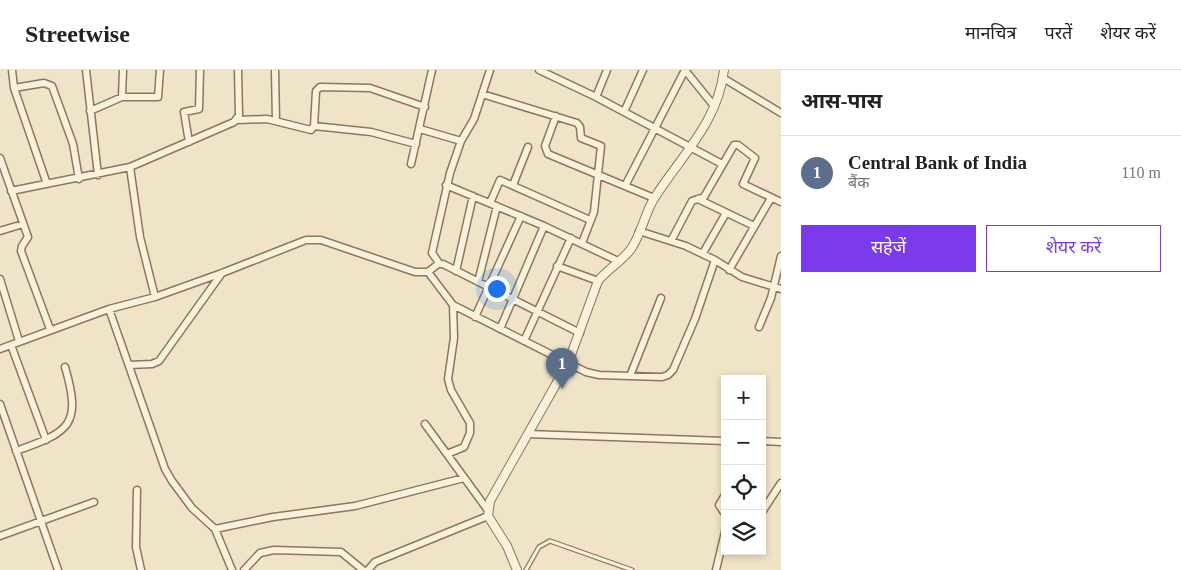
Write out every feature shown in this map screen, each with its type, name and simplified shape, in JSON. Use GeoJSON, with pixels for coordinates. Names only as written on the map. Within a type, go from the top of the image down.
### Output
{"type":"FeatureCollection","features":[{"type":"Feature","properties":{"kind":"street"},"geometry":{"type":"LineString","coordinates":[[12,70],[14,88],[47,184]]}},
{"type":"Feature","properties":{"kind":"street"},"geometry":{"type":"LineString","coordinates":[[86,70],[98,175]]}},
{"type":"Feature","properties":{"kind":"street"},"geometry":{"type":"LineString","coordinates":[[122,98],[123,70]]}},
{"type":"Feature","properties":{"kind":"street"},"geometry":{"type":"LineString","coordinates":[[90,111],[122,98],[158,97],[160,70]]}},
{"type":"Feature","properties":{"kind":"street"},"geometry":{"type":"LineString","coordinates":[[189,142],[184,112],[199,109],[200,70]]}},
{"type":"Feature","properties":{"kind":"street"},"geometry":{"type":"LineString","coordinates":[[237,120],[239,115],[238,70]]}},
{"type":"Feature","properties":{"kind":"street"},"geometry":{"type":"LineString","coordinates":[[275,70],[276,121]]}},
{"type":"Feature","properties":{"kind":"street"},"geometry":{"type":"LineString","coordinates":[[411,164],[432,70]]}},
{"type":"Feature","properties":{"kind":"street"},"geometry":{"type":"LineString","coordinates":[[490,70],[474,119],[461,141],[446,185],[432,253],[440,263],[580,333]]}},
{"type":"Feature","properties":{"kind":"street"},"geometry":{"type":"LineString","coordinates":[[539,70],[596,97],[722,164]]}},
{"type":"Feature","properties":{"kind":"street"},"geometry":{"type":"LineString","coordinates":[[554,77],[557,70]]}},
{"type":"Feature","properties":{"kind":"street"},"geometry":{"type":"LineString","coordinates":[[596,97],[607,70]]}},
{"type":"Feature","properties":{"kind":"street"},"geometry":{"type":"LineString","coordinates":[[624,112],[643,70]]}},
{"type":"Feature","properties":{"kind":"street"},"geometry":{"type":"LineString","coordinates":[[625,186],[685,70],[714,106]]}},
{"type":"Feature","properties":{"kind":"street"},"geometry":{"type":"LineString","coordinates":[[368,570],[374,562],[488,513],[528,434],[568,364],[598,281],[630,250],[654,198],[692,147],[714,106],[723,74],[781,113]]}},
{"type":"Feature","properties":{"kind":"street"},"geometry":{"type":"LineString","coordinates":[[14,88],[44,83],[52,86],[74,144],[79,178]]}},
{"type":"Feature","properties":{"kind":"street"},"geometry":{"type":"LineString","coordinates":[[314,126],[316,91],[320,87],[370,88],[424,106]]}},
{"type":"Feature","properties":{"kind":"street"},"geometry":{"type":"LineString","coordinates":[[482,94],[577,123],[580,127],[581,138],[601,146],[595,207],[582,244]]}},
{"type":"Feature","properties":{"kind":"street"},"geometry":{"type":"LineString","coordinates":[[556,116],[546,144],[547,152],[654,198]]}},
{"type":"Feature","properties":{"kind":"street"},"geometry":{"type":"LineString","coordinates":[[11,191],[98,175],[130,167],[237,120],[276,121],[309,130],[314,126],[371,132],[416,144]]}},
{"type":"Feature","properties":{"kind":"street"},"geometry":{"type":"LineString","coordinates":[[420,128],[461,141]]}},
{"type":"Feature","properties":{"kind":"street"},"geometry":{"type":"LineString","coordinates":[[671,241],[692,201],[706,194],[734,145],[738,145],[753,155],[755,160],[743,183],[745,186],[781,202]]}},
{"type":"Feature","properties":{"kind":"street"},"geometry":{"type":"LineString","coordinates":[[513,185],[528,147]]}},
{"type":"Feature","properties":{"kind":"street"},"geometry":{"type":"LineString","coordinates":[[0,158],[28,237],[21,251],[50,329]]}},
{"type":"Feature","properties":{"kind":"street"},"geometry":{"type":"LineString","coordinates":[[130,167],[140,238],[155,297]]}},
{"type":"Feature","properties":{"kind":"street"},"geometry":{"type":"LineString","coordinates":[[490,203],[499,180],[590,220]]}},
{"type":"Feature","properties":{"kind":"street"},"geometry":{"type":"LineString","coordinates":[[446,185],[544,226],[618,261]]}},
{"type":"Feature","properties":{"kind":"street"},"geometry":{"type":"LineString","coordinates":[[456,271],[474,196]]}},
{"type":"Feature","properties":{"kind":"street"},"geometry":{"type":"LineString","coordinates":[[729,270],[771,198]]}},
{"type":"Feature","properties":{"kind":"street"},"geometry":{"type":"LineString","coordinates":[[698,199],[754,226]]}},
{"type":"Feature","properties":{"kind":"street"},"geometry":{"type":"LineString","coordinates":[[478,282],[497,206]]}},
{"type":"Feature","properties":{"kind":"street"},"geometry":{"type":"LineString","coordinates":[[703,253],[726,213]]}},
{"type":"Feature","properties":{"kind":"street"},"geometry":{"type":"LineString","coordinates":[[475,317],[521,216]]}},
{"type":"Feature","properties":{"kind":"street"},"geometry":{"type":"LineString","coordinates":[[0,231],[23,224]]}},
{"type":"Feature","properties":{"kind":"street"},"geometry":{"type":"LineString","coordinates":[[500,329],[544,226]]}},
{"type":"Feature","properties":{"kind":"street"},"geometry":{"type":"LineString","coordinates":[[639,231],[703,253],[729,270],[748,279],[778,288]]}},
{"type":"Feature","properties":{"kind":"street"},"geometry":{"type":"LineString","coordinates":[[524,341],[571,238]]}},
{"type":"Feature","properties":{"kind":"street"},"geometry":{"type":"LineString","coordinates":[[0,349],[50,329],[155,297],[222,274],[297,242],[313,240],[362,253],[414,272],[428,272],[440,263]]}},
{"type":"Feature","properties":{"kind":"street"},"geometry":{"type":"LineString","coordinates":[[759,327],[778,288],[781,256]]}},
{"type":"Feature","properties":{"kind":"street"},"geometry":{"type":"LineString","coordinates":[[428,272],[453,305],[568,364],[594,375],[662,376],[671,373],[695,318],[715,260]]}},
{"type":"Feature","properties":{"kind":"street"},"geometry":{"type":"LineString","coordinates":[[557,266],[598,281]]}},
{"type":"Feature","properties":{"kind":"street"},"geometry":{"type":"LineString","coordinates":[[129,365],[152,364],[159,361],[222,274]]}},
{"type":"Feature","properties":{"kind":"street"},"geometry":{"type":"LineString","coordinates":[[0,280],[19,341]]}},
{"type":"Feature","properties":{"kind":"street"},"geometry":{"type":"LineString","coordinates":[[630,376],[660,298]]}},
{"type":"Feature","properties":{"kind":"street"},"geometry":{"type":"LineString","coordinates":[[447,454],[464,447],[470,433],[470,424],[449,385],[454,338],[453,305]]}},
{"type":"Feature","properties":{"kind":"street"},"geometry":{"type":"LineString","coordinates":[[109,310],[172,481],[192,508],[215,529],[232,570]]}},
{"type":"Feature","properties":{"kind":"street"},"geometry":{"type":"LineString","coordinates":[[11,345],[46,440]]}},
{"type":"Feature","properties":{"kind":"street"},"geometry":{"type":"LineString","coordinates":[[16,451],[46,440],[67,424],[73,410],[73,394],[65,367]]}},
{"type":"Feature","properties":{"kind":"street"},"geometry":{"type":"LineString","coordinates":[[0,404],[58,570]]}},
{"type":"Feature","properties":{"kind":"street"},"geometry":{"type":"LineString","coordinates":[[426,424],[488,513],[507,546],[517,570]]}},
{"type":"Feature","properties":{"kind":"street"},"geometry":{"type":"LineString","coordinates":[[528,434],[721,441]]}},
{"type":"Feature","properties":{"kind":"street"},"geometry":{"type":"LineString","coordinates":[[766,441],[781,442]]}},
{"type":"Feature","properties":{"kind":"street"},"geometry":{"type":"LineString","coordinates":[[215,529],[273,516],[356,506],[464,478]]}},
{"type":"Feature","properties":{"kind":"street"},"geometry":{"type":"LineString","coordinates":[[763,510],[781,484]]}},
{"type":"Feature","properties":{"kind":"street"},"geometry":{"type":"LineString","coordinates":[[137,490],[136,547],[141,570]]}},
{"type":"Feature","properties":{"kind":"street"},"geometry":{"type":"LineString","coordinates":[[0,536],[94,502]]}},
{"type":"Feature","properties":{"kind":"street"},"geometry":{"type":"LineString","coordinates":[[716,570],[721,549]]}},
{"type":"Feature","properties":{"kind":"street"},"geometry":{"type":"LineString","coordinates":[[244,570],[260,554],[274,550],[341,552],[364,570]]}},
{"type":"Feature","properties":{"kind":"lane"},"geometry":{"type":"LineString","coordinates":[[526,570],[539,546],[550,541],[632,570]]}},
{"type":"Feature","properties":{"kind":"place","name":"Central Bank of India"},"geometry":{"type":"Point","coordinates":[562,389]}}]}
